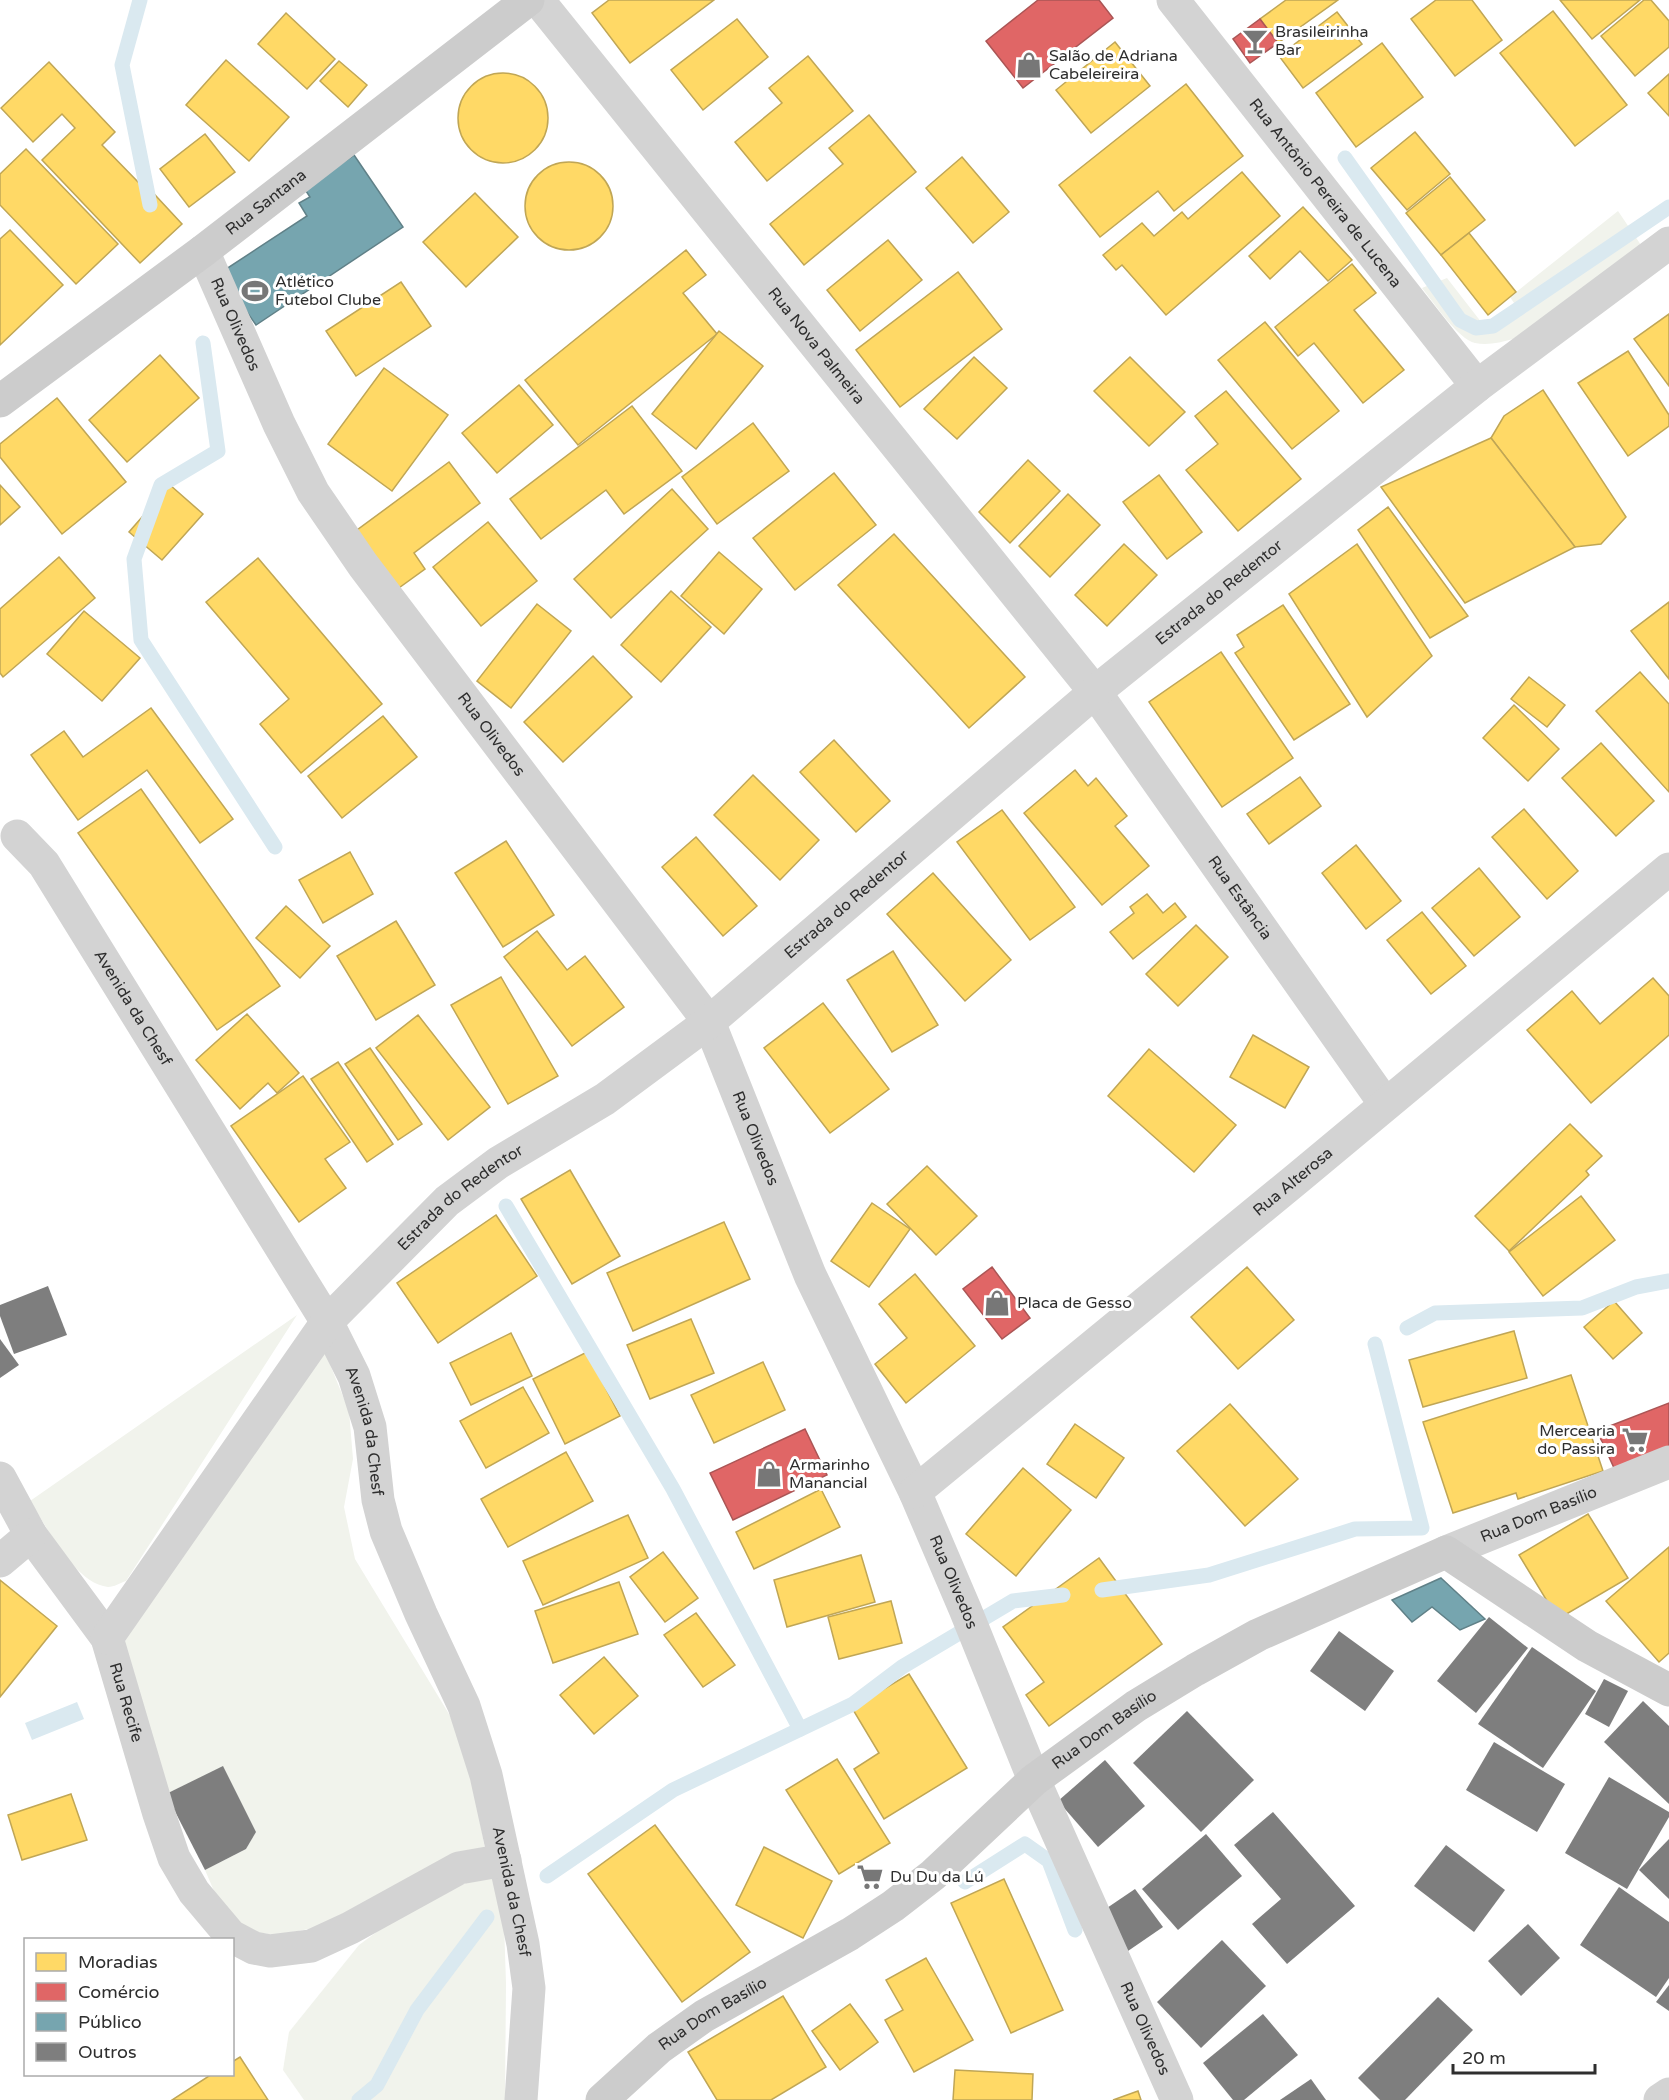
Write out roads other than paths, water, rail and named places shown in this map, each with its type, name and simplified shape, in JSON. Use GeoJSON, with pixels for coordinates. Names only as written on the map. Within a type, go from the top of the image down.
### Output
{"type":"FeatureCollection","features":[{"type":"Feature","properties":{"kind":"street","name":"Rua Santana"},"geometry":{"type":"LineString","coordinates":[[0,401],[203,251],[528,0]]}},
{"type":"Feature","properties":{"kind":"street","name":"Rua Nova Palmeira"},"geometry":{"type":"LineString","coordinates":[[538,0],[1095,692]]}},
{"type":"Feature","properties":{"kind":"street","name":"Rua Antônio Pereira de Lucena"},"geometry":{"type":"LineString","coordinates":[[1173,0],[1477,386]]}},
{"type":"Feature","properties":{"kind":"street","name":"Estrada do Redentor"},"geometry":{"type":"LineString","coordinates":[[107,1638],[327,1322],[447,1201],[498,1163],[605,1099],[709,1022],[1095,692],[1477,386],[1669,243]]}},
{"type":"Feature","properties":{"kind":"street","name":"Rua Olivedos"},"geometry":{"type":"LineString","coordinates":[[203,251],[279,424],[313,492],[363,565],[709,1022],[810,1275],[915,1492],[1034,1780],[1177,2100]]}},
{"type":"Feature","properties":{"kind":"street","name":"Rua Estância"},"geometry":{"type":"LineString","coordinates":[[1095,692],[1385,1104]]}},
{"type":"Feature","properties":{"kind":"street","name":"Avenida da Chesf"},"geometry":{"type":"LineString","coordinates":[[17,836],[44,864],[327,1322],[354,1376],[370,1427],[378,1500],[394,1554],[464,1706],[486,1775],[523,1944],[529,1988],[521,2100]]}},
{"type":"Feature","properties":{"kind":"street","name":"Rua Alterosa"},"geometry":{"type":"LineString","coordinates":[[915,1492],[1669,869]]}},
{"type":"Feature","properties":{"kind":"street","name":"Rua Dom Basílio"},"geometry":{"type":"LineString","coordinates":[[603,2100],[659,2048],[704,2016],[850,1934],[893,1906],[933,1875],[1034,1780],[1136,1706],[1194,1670],[1258,1635],[1446,1552],[1669,1462]]}},
{"type":"Feature","properties":{"kind":"street","name":"Rua Recife"},"geometry":{"type":"LineString","coordinates":[[0,1478],[31,1535],[107,1638],[174,1858],[194,1892],[231,1936],[254,1948],[270,1951],[312,1946],[350,1928],[459,1868],[505,1860]]}},
{"type":"Feature","properties":{"kind":"street"},"geometry":{"type":"LineString","coordinates":[[0,1562],[31,1535]]}},
{"type":"Feature","properties":{"kind":"street"},"geometry":{"type":"LineString","coordinates":[[1446,1552],[1587,1646],[1669,1690]]}},
{"type":"Feature","properties":{"kind":"street"},"geometry":{"type":"LineString","coordinates":[[1660,2100],[1669,2094]]}},
{"type":"Feature","properties":{"kind":"waterway"},"geometry":{"type":"LineString","coordinates":[[140,0],[122,65],[150,205]]}},
{"type":"Feature","properties":{"kind":"waterway"},"geometry":{"type":"LineString","coordinates":[[1345,158],[1460,320],[1476,328],[1493,326],[1669,207]]}},
{"type":"Feature","properties":{"kind":"waterway"},"geometry":{"type":"LineString","coordinates":[[203,343],[218,451],[161,485],[134,559],[141,640],[275,847]]}},
{"type":"Feature","properties":{"kind":"waterway"},"geometry":{"type":"LineString","coordinates":[[506,1206],[673,1489],[800,1729]]}},
{"type":"Feature","properties":{"kind":"waterway"},"geometry":{"type":"LineString","coordinates":[[1407,1328],[1435,1313],[1582,1308],[1636,1287],[1669,1281]]}},
{"type":"Feature","properties":{"kind":"waterway"},"geometry":{"type":"LineString","coordinates":[[1102,1590],[1209,1575],[1355,1529],[1422,1528],[1375,1344]]}},
{"type":"Feature","properties":{"kind":"waterway"},"geometry":{"type":"LineString","coordinates":[[547,1876],[673,1790],[853,1704],[902,1667],[1013,1601],[1063,1595]]}},
{"type":"Feature","properties":{"kind":"waterway"},"geometry":{"type":"LineString","coordinates":[[965,1882],[1025,1844],[1049,1861],[1075,1930]]}},
{"type":"Feature","properties":{"kind":"waterway"},"geometry":{"type":"LineString","coordinates":[[359,2100],[377,2085],[417,2010],[487,1917]]}},
{"type":"Feature","properties":{"kind":"place","name":"Brasileirinha Bar"},"geometry":{"type":"Point","coordinates":[1255,41]}},
{"type":"Feature","properties":{"kind":"place","name":"Salão de Adriana Cabeleireira"},"geometry":{"type":"Point","coordinates":[1029,65]}},
{"type":"Feature","properties":{"kind":"place","name":"Atlético Futebol Clube"},"geometry":{"type":"Point","coordinates":[255,291]}},
{"type":"Feature","properties":{"kind":"place","name":"Placa de Gesso"},"geometry":{"type":"Point","coordinates":[997,1303]}},
{"type":"Feature","properties":{"kind":"place","name":"Mercearia do Passira"},"geometry":{"type":"Point","coordinates":[1635,1440]}},
{"type":"Feature","properties":{"kind":"place","name":"Armarinho Manancial"},"geometry":{"type":"Point","coordinates":[769,1474]}},
{"type":"Feature","properties":{"kind":"place","name":"Du Du da Lú"},"geometry":{"type":"Point","coordinates":[870,1877]}}]}
